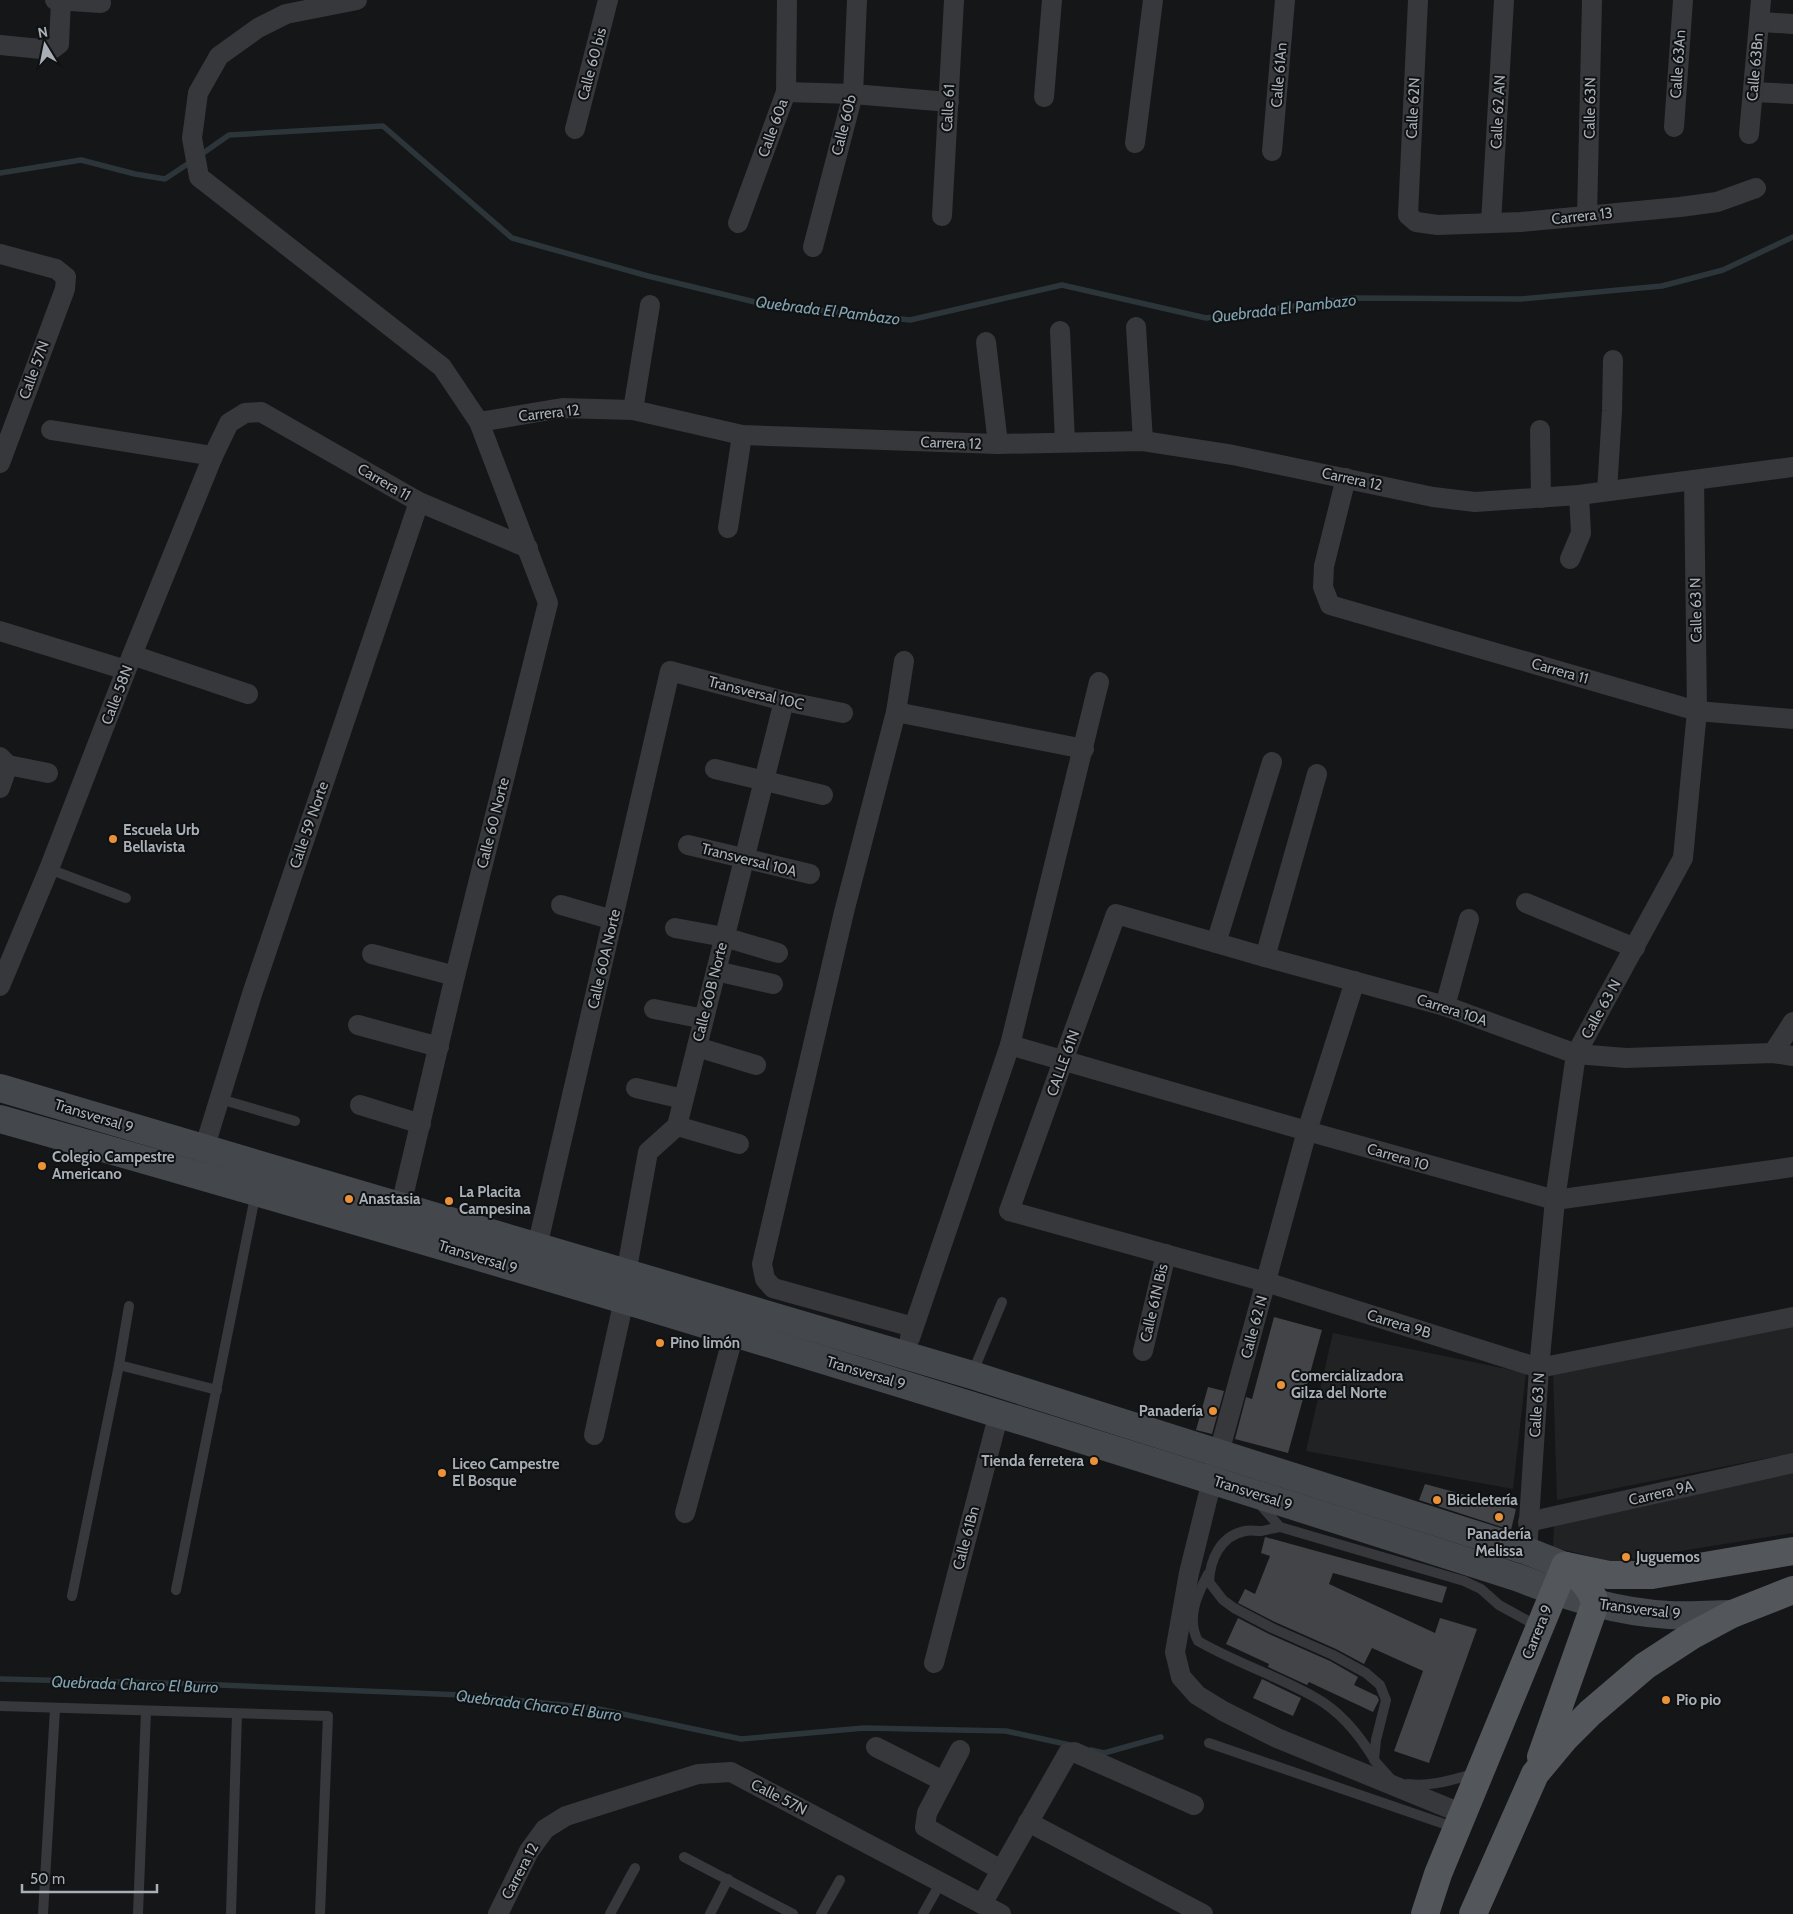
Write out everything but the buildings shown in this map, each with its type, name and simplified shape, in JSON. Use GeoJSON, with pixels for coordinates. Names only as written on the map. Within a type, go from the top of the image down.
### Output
{"type":"FeatureCollection","features":[{"type":"Feature","properties":{"kind":"main road","name":"Transversal 9"},"geometry":{"type":"LineString","coordinates":[[0,1088],[204,1149],[398,1220],[625,1287],[906,1355],[1527,1550],[1565,1566]]}},
{"type":"Feature","properties":{"kind":"main road","name":"Transversal 9"},"geometry":{"type":"LineString","coordinates":[[0,1119],[256,1191],[537,1247],[734,1333],[1243,1489],[1595,1604],[1639,1612],[1670,1615],[1732,1614]]}},
{"type":"Feature","properties":{"kind":"main road"},"geometry":{"type":"LineString","coordinates":[[1565,1566],[1609,1575],[1652,1575],[1793,1551]]}},
{"type":"Feature","properties":{"kind":"main road","name":"Carrera 9"},"geometry":{"type":"LineString","coordinates":[[1424,1914],[1438,1874],[1565,1566]]}},
{"type":"Feature","properties":{"kind":"main road"},"geometry":{"type":"LineString","coordinates":[[1473,1914],[1535,1774],[1595,1604],[1593,1594],[1586,1583],[1565,1566]]}},
{"type":"Feature","properties":{"kind":"main road"},"geometry":{"type":"LineString","coordinates":[[1535,1774],[1565,1738],[1622,1684],[1645,1666],[1691,1636],[1732,1614],[1793,1590]]}},
{"type":"Feature","properties":{"kind":"street"},"geometry":{"type":"LineString","coordinates":[[0,45],[51,50],[59,44],[59,0],[101,3]]}},
{"type":"Feature","properties":{"kind":"street"},"geometry":{"type":"LineString","coordinates":[[357,0],[286,14],[258,28],[219,56],[198,93],[192,138],[199,177],[442,367],[479,422]]}},
{"type":"Feature","properties":{"kind":"street","name":"Calle 60 bis"},"geometry":{"type":"LineString","coordinates":[[575,128],[608,0]]}},
{"type":"Feature","properties":{"kind":"street","name":"Calle 60a"},"geometry":{"type":"LineString","coordinates":[[738,223],[786,92],[787,0]]}},
{"type":"Feature","properties":{"kind":"street","name":"Calle 60b"},"geometry":{"type":"LineString","coordinates":[[813,247],[853,94],[856,0]]}},
{"type":"Feature","properties":{"kind":"street","name":"Calle 61"},"geometry":{"type":"LineString","coordinates":[[942,216],[954,0]]}},
{"type":"Feature","properties":{"kind":"street"},"geometry":{"type":"LineString","coordinates":[[1044,97],[1052,0]]}},
{"type":"Feature","properties":{"kind":"street"},"geometry":{"type":"LineString","coordinates":[[1135,143],[1152,0]]}},
{"type":"Feature","properties":{"kind":"street","name":"Calle 61An"},"geometry":{"type":"LineString","coordinates":[[1272,151],[1285,0]]}},
{"type":"Feature","properties":{"kind":"street","name":"Calle 62N"},"geometry":{"type":"LineString","coordinates":[[1408,216],[1418,0]]}},
{"type":"Feature","properties":{"kind":"street","name":"Calle 62 AN"},"geometry":{"type":"LineString","coordinates":[[1491,223],[1504,0]]}},
{"type":"Feature","properties":{"kind":"street","name":"Calle 63N"},"geometry":{"type":"LineString","coordinates":[[1587,216],[1592,0]]}},
{"type":"Feature","properties":{"kind":"street","name":"Calle 63An"},"geometry":{"type":"LineString","coordinates":[[1674,127],[1683,0]]}},
{"type":"Feature","properties":{"kind":"street","name":"Calle 63Bn"},"geometry":{"type":"LineString","coordinates":[[1749,134],[1761,0]]}},
{"type":"Feature","properties":{"kind":"street"},"geometry":{"type":"LineString","coordinates":[[1760,22],[1793,24]]}},
{"type":"Feature","properties":{"kind":"street"},"geometry":{"type":"LineString","coordinates":[[786,92],[853,94],[949,102]]}},
{"type":"Feature","properties":{"kind":"street"},"geometry":{"type":"LineString","coordinates":[[1753,92],[1793,94]]}},
{"type":"Feature","properties":{"kind":"street","name":"Carrera 13"},"geometry":{"type":"LineString","coordinates":[[1408,216],[1416,222],[1438,225],[1587,216],[1717,202],[1756,188]]}},
{"type":"Feature","properties":{"kind":"street","name":"Calle 57N"},"geometry":{"type":"LineString","coordinates":[[0,254],[56,269],[66,277],[65,289],[2,453]]}},
{"type":"Feature","properties":{"kind":"street"},"geometry":{"type":"LineString","coordinates":[[633,410],[650,305]]}},
{"type":"Feature","properties":{"kind":"street"},"geometry":{"type":"LineString","coordinates":[[1136,327],[1142,441]]}},
{"type":"Feature","properties":{"kind":"street"},"geometry":{"type":"LineString","coordinates":[[1060,331],[1065,442]]}},
{"type":"Feature","properties":{"kind":"street"},"geometry":{"type":"LineString","coordinates":[[986,342],[998,444]]}},
{"type":"Feature","properties":{"kind":"street"},"geometry":{"type":"LineString","coordinates":[[1607,491],[1613,360]]}},
{"type":"Feature","properties":{"kind":"street","name":"Carrera 12"},"geometry":{"type":"LineString","coordinates":[[479,422],[562,408],[633,410],[742,435],[998,444],[1142,441],[1233,455],[1433,497],[1476,502],[1579,495],[1793,467]]}},
{"type":"Feature","properties":{"kind":"street","name":"Carrera 11"},"geometry":{"type":"LineString","coordinates":[[245,413],[262,412],[419,502],[528,548]]}},
{"type":"Feature","properties":{"kind":"street","name":"Calle 58N"},"geometry":{"type":"LineString","coordinates":[[0,986],[49,869],[129,663],[213,456],[230,423],[245,413]]}},
{"type":"Feature","properties":{"kind":"street","name":"Calle 60 Norte"},"geometry":{"type":"LineString","coordinates":[[398,1220],[455,976],[548,603],[479,422]]}},
{"type":"Feature","properties":{"kind":"street"},"geometry":{"type":"LineString","coordinates":[[51,430],[213,456]]}},
{"type":"Feature","properties":{"kind":"street"},"geometry":{"type":"LineString","coordinates":[[1540,430],[1541,498]]}},
{"type":"Feature","properties":{"kind":"street"},"geometry":{"type":"LineString","coordinates":[[728,528],[742,435]]}},
{"type":"Feature","properties":{"kind":"street","name":"Carrera 11"},"geometry":{"type":"LineString","coordinates":[[1346,478],[1324,566],[1322,587],[1330,605],[1697,711],[1793,719]]}},
{"type":"Feature","properties":{"kind":"street","name":"Calle 63 N"},"geometry":{"type":"LineString","coordinates":[[1527,1550],[1539,1368],[1555,1200],[1576,1054],[1683,858],[1697,711],[1694,480]]}},
{"type":"Feature","properties":{"kind":"street"},"geometry":{"type":"LineString","coordinates":[[1570,559],[1581,533],[1579,495]]}},
{"type":"Feature","properties":{"kind":"street","name":"Calle 59 Norte"},"geometry":{"type":"LineString","coordinates":[[204,1149],[252,994],[419,502]]}},
{"type":"Feature","properties":{"kind":"street"},"geometry":{"type":"LineString","coordinates":[[0,631],[248,694]]}},
{"type":"Feature","properties":{"kind":"street"},"geometry":{"type":"LineString","coordinates":[[904,661],[896,712],[844,912],[762,1264],[765,1279],[773,1288],[913,1327]]}},
{"type":"Feature","properties":{"kind":"street","name":"Transversal 10C"},"geometry":{"type":"LineString","coordinates":[[670,671],[784,701],[843,713]]}},
{"type":"Feature","properties":{"kind":"street","name":"Calle 60A Norte"},"geometry":{"type":"LineString","coordinates":[[537,1247],[670,671]]}},
{"type":"Feature","properties":{"kind":"street"},"geometry":{"type":"LineString","coordinates":[[906,1355],[913,1327],[1010,1044],[1099,682]]}},
{"type":"Feature","properties":{"kind":"street","name":"Calle 60B Norte"},"geometry":{"type":"LineString","coordinates":[[677,1126],[784,701]]}},
{"type":"Feature","properties":{"kind":"street"},"geometry":{"type":"LineString","coordinates":[[896,712],[1084,749]]}},
{"type":"Feature","properties":{"kind":"street"},"geometry":{"type":"LineString","coordinates":[[0,788],[4,761],[48,773]]}},
{"type":"Feature","properties":{"kind":"street"},"geometry":{"type":"LineString","coordinates":[[1216,943],[1272,762]]}},
{"type":"Feature","properties":{"kind":"street"},"geometry":{"type":"LineString","coordinates":[[714,769],[823,795]]}},
{"type":"Feature","properties":{"kind":"street"},"geometry":{"type":"LineString","coordinates":[[1264,957],[1316,774]]}},
{"type":"Feature","properties":{"kind":"street","name":"Transversal 10A"},"geometry":{"type":"LineString","coordinates":[[688,845],[810,874]]}},
{"type":"Feature","properties":{"kind":"street"},"geometry":{"type":"LineString","coordinates":[[1526,904],[1634,948]]}},
{"type":"Feature","properties":{"kind":"street"},"geometry":{"type":"LineString","coordinates":[[561,906],[614,920]]}},
{"type":"Feature","properties":{"kind":"street","name":"Carrera 10A"},"geometry":{"type":"LineString","coordinates":[[1116,914],[1264,957],[1445,1006],[1576,1054],[1626,1058],[1773,1053],[1793,1056]]}},
{"type":"Feature","properties":{"kind":"street","name":"CALLE 61N"},"geometry":{"type":"LineString","coordinates":[[1009,1211],[1116,914]]}},
{"type":"Feature","properties":{"kind":"street"},"geometry":{"type":"LineString","coordinates":[[1445,1006],[1469,919]]}},
{"type":"Feature","properties":{"kind":"street"},"geometry":{"type":"LineString","coordinates":[[676,928],[724,937],[778,953]]}},
{"type":"Feature","properties":{"kind":"street"},"geometry":{"type":"LineString","coordinates":[[372,954],[455,976]]}},
{"type":"Feature","properties":{"kind":"street"},"geometry":{"type":"LineString","coordinates":[[716,970],[773,984]]}},
{"type":"Feature","properties":{"kind":"street","name":"Calle 62 N"},"geometry":{"type":"LineString","coordinates":[[1355,981],[1307,1131],[1219,1453],[1189,1573],[1175,1652],[1181,1677],[1197,1695],[1277,1738],[1460,1821]]}},
{"type":"Feature","properties":{"kind":"street"},"geometry":{"type":"LineString","coordinates":[[654,1009],[704,1018]]}},
{"type":"Feature","properties":{"kind":"street"},"geometry":{"type":"LineString","coordinates":[[1773,1053],[1793,1022]]}},
{"type":"Feature","properties":{"kind":"street"},"geometry":{"type":"LineString","coordinates":[[358,1025],[439,1047]]}},
{"type":"Feature","properties":{"kind":"street","name":"Carrera 10"},"geometry":{"type":"LineString","coordinates":[[1010,1044],[1307,1131],[1555,1200],[1793,1166]]}},
{"type":"Feature","properties":{"kind":"street"},"geometry":{"type":"LineString","coordinates":[[696,1047],[756,1065]]}},
{"type":"Feature","properties":{"kind":"street"},"geometry":{"type":"LineString","coordinates":[[636,1088],[683,1099]]}},
{"type":"Feature","properties":{"kind":"street"},"geometry":{"type":"LineString","coordinates":[[360,1105],[421,1124]]}},
{"type":"Feature","properties":{"kind":"street"},"geometry":{"type":"LineString","coordinates":[[594,1435],[625,1287],[648,1152],[677,1126],[738,1144]]}},
{"type":"Feature","properties":{"kind":"street","name":"Carrera 9B"},"geometry":{"type":"LineString","coordinates":[[1009,1211],[1266,1282],[1539,1368],[1793,1317]]}},
{"type":"Feature","properties":{"kind":"street","name":"Calle 61N Bis"},"geometry":{"type":"LineString","coordinates":[[1143,1351],[1166,1254]]}},
{"type":"Feature","properties":{"kind":"street"},"geometry":{"type":"LineString","coordinates":[[686,1513],[734,1333]]}},
{"type":"Feature","properties":{"kind":"street","name":"Calle 61Bn"},"geometry":{"type":"LineString","coordinates":[[934,1663],[999,1413]]}},
{"type":"Feature","properties":{"kind":"street","name":"Carrera 9A"},"geometry":{"type":"LineString","coordinates":[[1528,1522],[1793,1463]]}},
{"type":"Feature","properties":{"kind":"street"},"geometry":{"type":"LineString","coordinates":[[876,1747],[943,1781]]}},
{"type":"Feature","properties":{"kind":"street"},"geometry":{"type":"LineString","coordinates":[[960,1750],[926,1813],[925,1827],[1001,1870]]}},
{"type":"Feature","properties":{"kind":"street"},"geometry":{"type":"LineString","coordinates":[[982,1904],[1068,1754],[1074,1752],[1194,1805]]}},
{"type":"Feature","properties":{"kind":"street","name":"Calle 57N"},"geometry":{"type":"LineString","coordinates":[[544,1829],[566,1816],[698,1774],[731,1772],[1001,1914]]}},
{"type":"Feature","properties":{"kind":"street"},"geometry":{"type":"LineString","coordinates":[[1028,1822],[1203,1914]]}},
{"type":"Feature","properties":{"kind":"street","name":"Carrera 12"},"geometry":{"type":"LineString","coordinates":[[498,1914],[529,1851],[544,1829]]}},
{"type":"Feature","properties":{"kind":"lane"},"geometry":{"type":"LineString","coordinates":[[49,869],[126,898]]}},
{"type":"Feature","properties":{"kind":"lane"},"geometry":{"type":"LineString","coordinates":[[220,1099],[295,1121]]}},
{"type":"Feature","properties":{"kind":"lane"},"geometry":{"type":"LineString","coordinates":[[176,1590],[256,1191]]}},
{"type":"Feature","properties":{"kind":"lane"},"geometry":{"type":"LineString","coordinates":[[972,1375],[1002,1302]]}},
{"type":"Feature","properties":{"kind":"lane"},"geometry":{"type":"LineString","coordinates":[[72,1596],[120,1365],[129,1306]]}},
{"type":"Feature","properties":{"kind":"lane"},"geometry":{"type":"LineString","coordinates":[[120,1365],[217,1390]]}},
{"type":"Feature","properties":{"kind":"lane"},"geometry":{"type":"LineString","coordinates":[[1243,1489],[1251,1494],[1280,1527]]}},
{"type":"Feature","properties":{"kind":"lane"},"geometry":{"type":"LineString","coordinates":[[1480,1772],[1421,1786],[1394,1782],[1382,1771],[1364,1742],[1350,1725],[1318,1698],[1215,1651],[1198,1641],[1192,1624],[1195,1602],[1220,1546],[1228,1539],[1246,1530],[1259,1531],[1280,1527],[1464,1580],[1481,1589],[1499,1605],[1539,1627]]}},
{"type":"Feature","properties":{"kind":"lane"},"geometry":{"type":"LineString","coordinates":[[1210,1570],[1209,1582],[1215,1592],[1234,1608],[1272,1628],[1333,1655],[1366,1673],[1380,1685],[1386,1700],[1376,1740],[1374,1760]]}},
{"type":"Feature","properties":{"kind":"lane"},"geometry":{"type":"LineString","coordinates":[[0,1706],[328,1716],[320,1914]]}},
{"type":"Feature","properties":{"kind":"lane"},"geometry":{"type":"LineString","coordinates":[[43,1914],[56,1709]]}},
{"type":"Feature","properties":{"kind":"lane"},"geometry":{"type":"LineString","coordinates":[[138,1914],[146,1711]]}},
{"type":"Feature","properties":{"kind":"lane"},"geometry":{"type":"LineString","coordinates":[[231,1914],[237,1714]]}},
{"type":"Feature","properties":{"kind":"lane"},"geometry":{"type":"LineString","coordinates":[[1209,1743],[1460,1821]]}},
{"type":"Feature","properties":{"kind":"lane"},"geometry":{"type":"LineString","coordinates":[[684,1857],[793,1914]]}},
{"type":"Feature","properties":{"kind":"lane"},"geometry":{"type":"LineString","coordinates":[[610,1914],[635,1868]]}},
{"type":"Feature","properties":{"kind":"lane"},"geometry":{"type":"LineString","coordinates":[[710,1914],[728,1880]]}},
{"type":"Feature","properties":{"kind":"lane"},"geometry":{"type":"LineString","coordinates":[[821,1914],[840,1880]]}},
{"type":"Feature","properties":{"kind":"lane"},"geometry":{"type":"LineString","coordinates":[[923,1914],[940,1882]]}},
{"type":"Feature","properties":{"kind":"shaded area"},"geometry":{"type":"Polygon","coordinates":[[[1793,1326],[1793,1453],[1557,1500],[1553,1375],[1793,1326]]]}},
{"type":"Feature","properties":{"kind":"shaded area"},"geometry":{"type":"Polygon","coordinates":[[[1333,1333],[1526,1373],[1513,1489],[1306,1451],[1333,1333]]]}},
{"type":"Feature","properties":{"kind":"shaded area"},"geometry":{"type":"Polygon","coordinates":[[[1793,1472],[1793,1533],[1613,1562],[1553,1547],[1554,1525],[1793,1472]]]}},
{"type":"Feature","properties":{"kind":"waterway","name":"Quebrada El Pambazo"},"geometry":{"type":"LineString","coordinates":[[199,156],[229,135],[383,126],[512,238],[648,276],[763,304],[910,320],[1062,285],[1206,318],[1354,298],[1521,299],[1662,286],[1723,270],[1793,237]]}},
{"type":"Feature","properties":{"kind":"waterway","name":"Quebrada El Pambazo"},"geometry":{"type":"LineString","coordinates":[[0,173],[81,160],[135,174],[165,179],[192,161]]}},
{"type":"Feature","properties":{"kind":"waterway","name":"Quebrada Charco El Burro"},"geometry":{"type":"LineString","coordinates":[[0,1679],[196,1684],[462,1695],[594,1708],[741,1739],[864,1728],[1006,1731],[1070,1745]]}},
{"type":"Feature","properties":{"kind":"waterway","name":"Quebrada Charco El Burro"},"geometry":{"type":"LineString","coordinates":[[1091,1750],[1104,1753],[1161,1737]]}},
{"type":"Feature","properties":{"kind":"place","name":"Escuela Urb Bellavista"},"geometry":{"type":"Point","coordinates":[113,839]}},
{"type":"Feature","properties":{"kind":"place","name":"Colegio Campestre Americano"},"geometry":{"type":"Point","coordinates":[42,1166]}},
{"type":"Feature","properties":{"kind":"place","name":"Anastasia"},"geometry":{"type":"Point","coordinates":[349,1199]}},
{"type":"Feature","properties":{"kind":"place","name":"La Placita Campesina"},"geometry":{"type":"Point","coordinates":[449,1201]}},
{"type":"Feature","properties":{"kind":"place","name":"Pino limón"},"geometry":{"type":"Point","coordinates":[660,1343]}},
{"type":"Feature","properties":{"kind":"place","name":"Comercializadora Gilza del Norte"},"geometry":{"type":"Point","coordinates":[1281,1385]}},
{"type":"Feature","properties":{"kind":"place","name":"Panadería"},"geometry":{"type":"Point","coordinates":[1213,1411]}},
{"type":"Feature","properties":{"kind":"place","name":"Tienda ferretera"},"geometry":{"type":"Point","coordinates":[1094,1461]}},
{"type":"Feature","properties":{"kind":"place","name":"Liceo Campestre El Bosque"},"geometry":{"type":"Point","coordinates":[442,1473]}},
{"type":"Feature","properties":{"kind":"place","name":"Bicicletería"},"geometry":{"type":"Point","coordinates":[1437,1500]}},
{"type":"Feature","properties":{"kind":"place","name":"Panadería Melissa"},"geometry":{"type":"Point","coordinates":[1499,1517]}},
{"type":"Feature","properties":{"kind":"place","name":"Juguemos"},"geometry":{"type":"Point","coordinates":[1626,1557]}},
{"type":"Feature","properties":{"kind":"place","name":"Pio pio"},"geometry":{"type":"Point","coordinates":[1666,1700]}}]}
